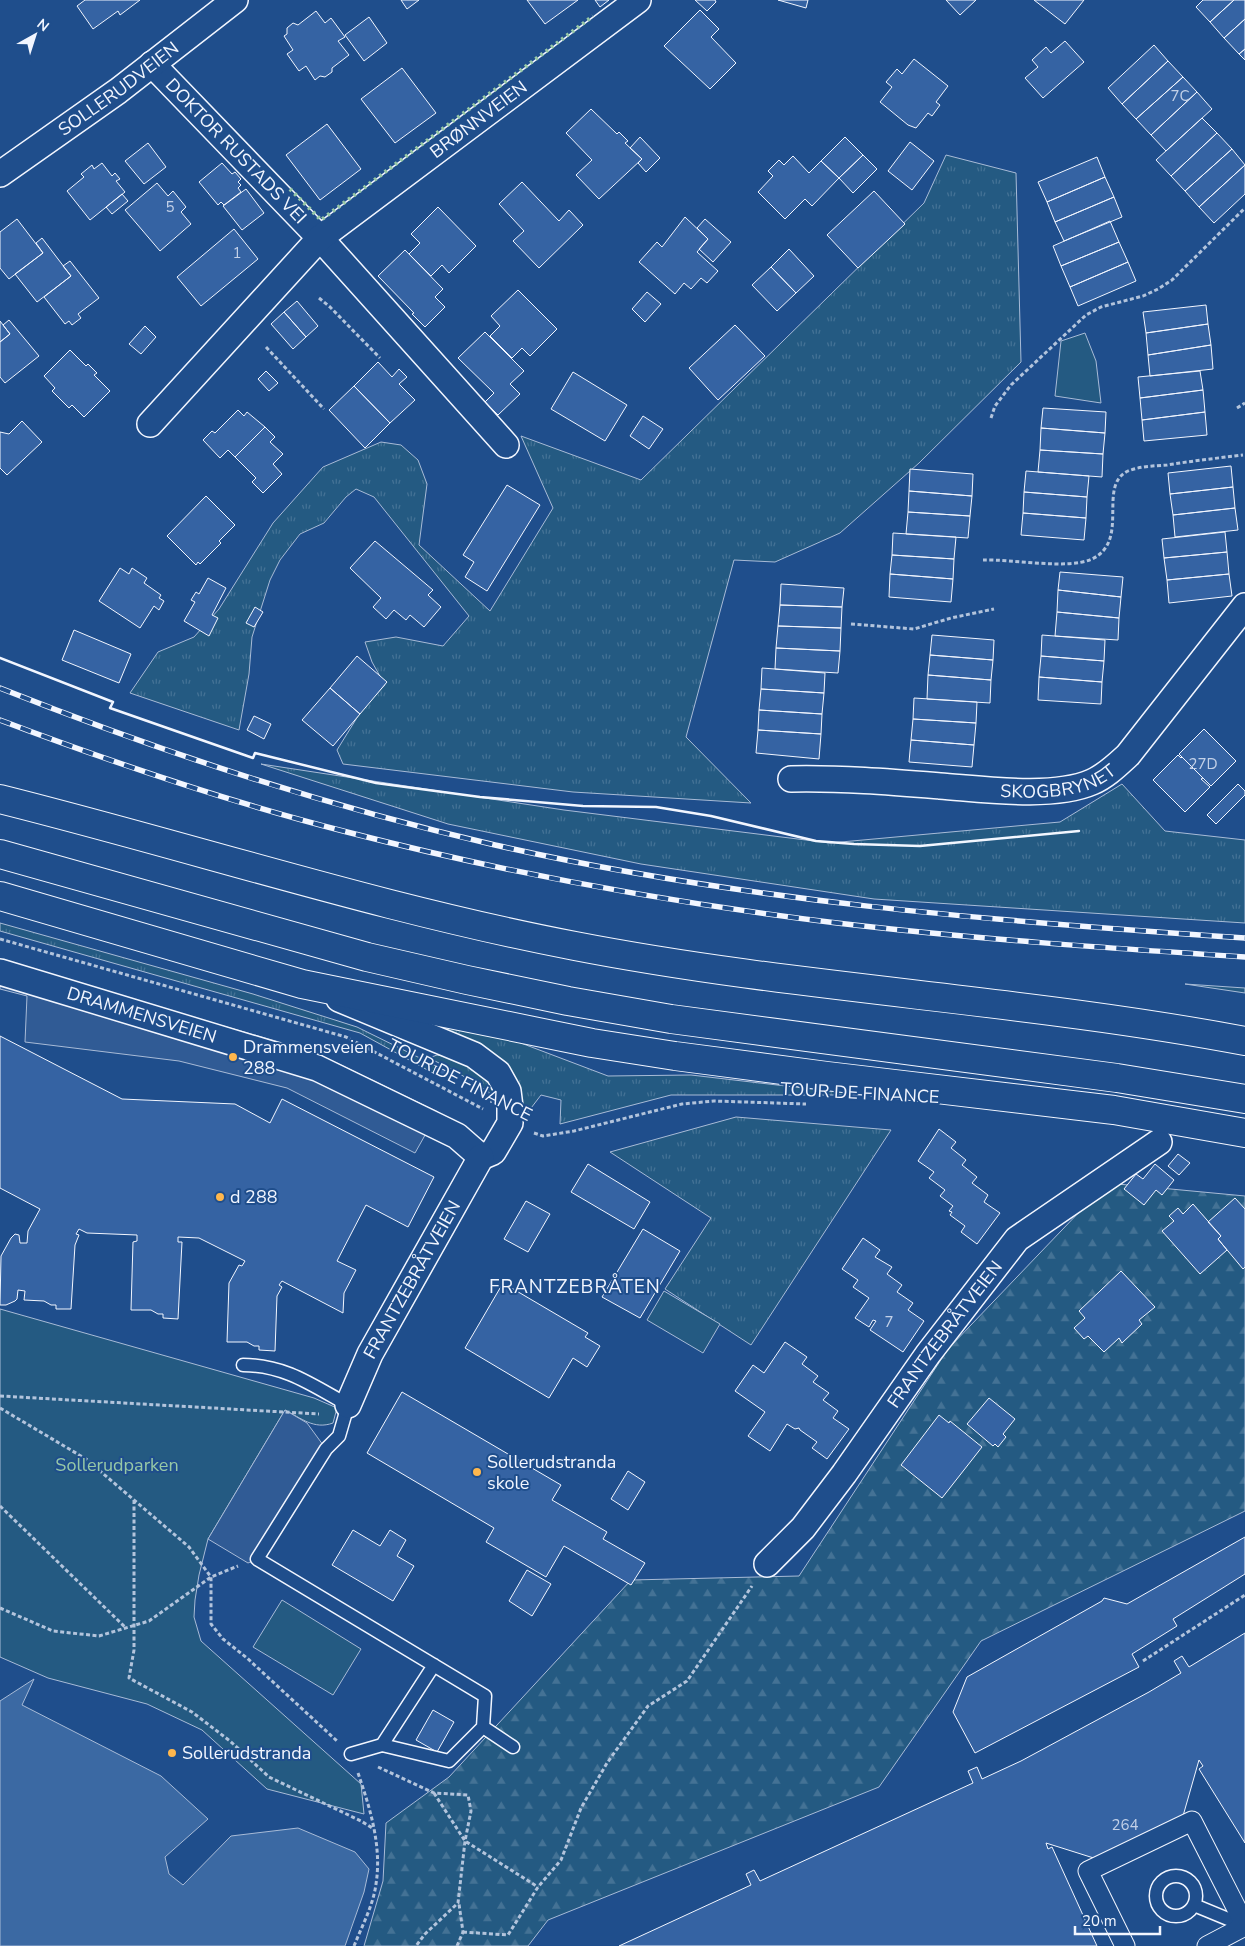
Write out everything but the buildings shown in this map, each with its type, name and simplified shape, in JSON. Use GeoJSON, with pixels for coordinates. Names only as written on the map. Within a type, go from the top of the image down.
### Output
{"type":"FeatureCollection","features":[{"type":"Feature","properties":{"kind":"highway"},"geometry":{"type":"LineString","coordinates":[[0,799],[370,899],[469,924],[574,946],[673,963],[829,985],[1121,1019],[1245,1042]]}},
{"type":"Feature","properties":{"kind":"highway"},"geometry":{"type":"LineString","coordinates":[[0,854],[366,957],[550,997],[671,1019],[1107,1076],[1245,1099]]}},
{"type":"Feature","properties":{"kind":"highway"},"geometry":{"type":"LineString","coordinates":[[0,896],[302,984],[379,998],[501,1026],[638,1051],[827,1076],[1114,1110],[1245,1133]]}},
{"type":"Feature","properties":{"kind":"street","name":"SOLLERUDVEIEN"},"geometry":{"type":"LineString","coordinates":[[0,174],[152,64],[235,0]]}},
{"type":"Feature","properties":{"kind":"street","name":"BRØNNVEIEN"},"geometry":{"type":"LineString","coordinates":[[150,424],[320,238],[638,0]]}},
{"type":"Feature","properties":{"kind":"street","name":"DOKTOR RUSTADS VEI"},"geometry":{"type":"LineString","coordinates":[[152,64],[320,238]]}},
{"type":"Feature","properties":{"kind":"street"},"geometry":{"type":"LineString","coordinates":[[320,238],[506,445]]}},
{"type":"Feature","properties":{"kind":"street","name":"SKOGBRYNET"},"geometry":{"type":"LineString","coordinates":[[791,779],[840,778],[993,790],[1052,791],[1091,782],[1110,771],[1128,755],[1245,606]]}},
{"type":"Feature","properties":{"kind":"street","name":"DRAMMENSVEIEN"},"geometry":{"type":"LineString","coordinates":[[0,972],[317,1068],[457,1136],[482,1157]]}},
{"type":"Feature","properties":{"kind":"street"},"geometry":{"type":"LineString","coordinates":[[302,984],[474,1056],[498,1073],[508,1091],[510,1123],[493,1152],[482,1157]]}},
{"type":"Feature","properties":{"kind":"street","name":"FRANTZEBRÅTVEIEN"},"geometry":{"type":"LineString","coordinates":[[767,1564],[803,1528],[844,1474],[928,1354],[1018,1239],[1159,1142]]}},
{"type":"Feature","properties":{"kind":"street","name":"FRANTZEBRÅTVEIEN"},"geometry":{"type":"LineString","coordinates":[[347,1410],[370,1354],[482,1157]]}},
{"type":"Feature","properties":{"kind":"street"},"geometry":{"type":"LineString","coordinates":[[1126,1946],[1088,1871],[1192,1821],[1245,1926],[1207,1946]]}},
{"type":"Feature","properties":{"kind":"lane"},"geometry":{"type":"LineString","coordinates":[[242,1365],[260,1365],[286,1372],[347,1410],[339,1436],[326,1449],[257,1558],[485,1696],[483,1727],[449,1761],[382,1745],[351,1754]]}},
{"type":"Feature","properties":{"kind":"lane"},"geometry":{"type":"LineString","coordinates":[[382,1745],[434,1665]]}},
{"type":"Feature","properties":{"kind":"lane"},"geometry":{"type":"LineString","coordinates":[[483,1727],[513,1747]]}},
{"type":"Feature","properties":{"kind":"lane"},"geometry":{"type":"LineString","coordinates":[[1194,1905],[1245,1926]]}},
{"type":"Feature","properties":{"kind":"path"},"geometry":{"type":"LineString","coordinates":[[991,418],[995,406],[1011,385],[1067,330],[1086,315],[1101,307],[1143,296],[1172,280],[1245,208]]}},
{"type":"Feature","properties":{"kind":"path"},"geometry":{"type":"LineString","coordinates":[[319,298],[380,358]]}},
{"type":"Feature","properties":{"kind":"path"},"geometry":{"type":"LineString","coordinates":[[266,347],[324,409]]}},
{"type":"Feature","properties":{"kind":"path"},"geometry":{"type":"LineString","coordinates":[[1237,408],[1245,403]]}},
{"type":"Feature","properties":{"kind":"path"},"geometry":{"type":"LineString","coordinates":[[983,560],[1003,559],[1072,564],[1092,559],[1100,554],[1110,539],[1114,493],[1120,477],[1134,469],[1243,455]]}},
{"type":"Feature","properties":{"kind":"path"},"geometry":{"type":"LineString","coordinates":[[851,624],[914,629],[951,618],[994,609]]}},
{"type":"Feature","properties":{"kind":"path","name":"TOUR DE FINANCE"},"geometry":{"type":"LineString","coordinates":[[0,939],[346,1037],[510,1123],[543,1136],[574,1131],[682,1104],[714,1101],[810,1104]]}},
{"type":"Feature","properties":{"kind":"path"},"geometry":{"type":"LineString","coordinates":[[0,1396],[347,1410]]}},
{"type":"Feature","properties":{"kind":"path"},"geometry":{"type":"LineString","coordinates":[[0,1408],[86,1459],[189,1547],[211,1577],[211,1624],[223,1638],[351,1754],[408,1783],[434,1793],[468,1795],[471,1811],[465,1841],[458,1903],[463,1932],[457,1946]]}},
{"type":"Feature","properties":{"kind":"path"},"geometry":{"type":"LineString","coordinates":[[134,1500],[134,1650],[129,1678],[192,1712],[230,1741],[269,1777],[374,1829]]}},
{"type":"Feature","properties":{"kind":"path"},"geometry":{"type":"LineString","coordinates":[[0,1506],[126,1628]]}},
{"type":"Feature","properties":{"kind":"path"},"geometry":{"type":"LineString","coordinates":[[0,1608],[53,1630],[99,1636],[149,1621],[211,1577],[257,1558]]}},
{"type":"Feature","properties":{"kind":"path"},"geometry":{"type":"LineString","coordinates":[[463,1932],[508,1935],[538,1888],[561,1860],[581,1808],[607,1763],[648,1706],[687,1681],[767,1564]]}},
{"type":"Feature","properties":{"kind":"path"},"geometry":{"type":"LineString","coordinates":[[1143,1661],[1245,1594]]}},
{"type":"Feature","properties":{"kind":"path"},"geometry":{"type":"LineString","coordinates":[[351,1754],[364,1790],[374,1829],[377,1861],[376,1884],[354,1946]]}},
{"type":"Feature","properties":{"kind":"path"},"geometry":{"type":"LineString","coordinates":[[434,1793],[465,1841],[538,1888]]}},
{"type":"Feature","properties":{"kind":"path"},"geometry":{"type":"LineString","coordinates":[[416,1946],[425,1934],[458,1903]]}},
{"type":"Feature","properties":{"kind":"green space"},"geometry":{"type":"Polygon","coordinates":[[[946,155],[1016,173],[1021,362],[919,463],[840,533],[775,562],[734,560],[686,737],[751,803],[573,792],[343,764],[337,750],[363,708],[385,685],[372,662],[365,642],[396,637],[443,646],[469,616],[374,497],[356,489],[346,497],[324,523],[300,534],[280,560],[270,580],[252,637],[249,674],[239,730],[130,693],[158,652],[194,637],[219,609],[273,523],[323,467],[381,442],[401,445],[418,460],[427,484],[419,545],[490,611],[553,508],[521,436],[641,480],[924,203],[946,155]]]}},
{"type":"Feature","properties":{"kind":"green space"},"geometry":{"type":"Polygon","coordinates":[[[1085,333],[1096,361],[1101,403],[1055,396],[1061,341],[1085,333]]]}},
{"type":"Feature","properties":{"kind":"green space"},"geometry":{"type":"Polygon","coordinates":[[[261,764],[564,810],[830,843],[1060,822],[1122,784],[1165,831],[1245,840],[1245,923],[874,899],[641,864],[448,824],[261,764]]]}},
{"type":"Feature","properties":{"kind":"green space"},"geometry":{"type":"Polygon","coordinates":[[[0,923],[253,994],[357,1027],[436,1066],[433,1073],[360,1033],[0,931],[0,923]]]}},
{"type":"Feature","properties":{"kind":"green space"},"geometry":{"type":"Polygon","coordinates":[[[1185,984],[1245,988],[1245,993],[1185,984]]]}},
{"type":"Feature","properties":{"kind":"green space"},"geometry":{"type":"Polygon","coordinates":[[[381,1009],[505,1037],[608,1076],[691,1075],[863,1095],[671,1095],[560,1124],[561,1100],[541,1095],[528,1112],[487,1050],[381,1009]]]}},
{"type":"Feature","properties":{"kind":"green space"},"geometry":{"type":"Polygon","coordinates":[[[437,1055],[455,1058],[478,1070],[494,1090],[491,1103],[489,1092],[455,1071],[429,1058],[437,1055]]]}},
{"type":"Feature","properties":{"kind":"green space"},"geometry":{"type":"Polygon","coordinates":[[[736,1117],[891,1130],[751,1345],[665,1289],[711,1218],[610,1152],[736,1117]]]}},
{"type":"Feature","properties":{"kind":"green space"},"geometry":{"type":"Polygon","coordinates":[[[1107,1183],[1245,1196],[1245,1511],[981,1641],[879,1787],[548,1920],[528,1946],[364,1946],[383,1881],[386,1823],[449,1777],[631,1580],[799,1576],[948,1349],[1107,1183]]]}},
{"type":"Feature","properties":{"kind":"green space"},"geometry":{"type":"Polygon","coordinates":[[[664,1291],[720,1324],[703,1353],[647,1320],[664,1291]]]}},
{"type":"Feature","properties":{"kind":"green space","name":"Sollerudparken"},"geometry":{"type":"Polygon","coordinates":[[[0,1309],[314,1398],[337,1408],[333,1423],[326,1425],[308,1422],[285,1410],[208,1539],[199,1575],[194,1617],[201,1641],[361,1784],[364,1814],[267,1789],[202,1730],[147,1704],[48,1678],[0,1657],[0,1309]]]}},
{"type":"Feature","properties":{"kind":"green space"},"geometry":{"type":"Polygon","coordinates":[[[282,1600],[361,1649],[333,1695],[253,1647],[282,1600]]]}},
{"type":"Feature","properties":{"kind":"shaded area","name":"Drammensveien 288"},"geometry":{"type":"Polygon","coordinates":[[[0,962],[314,1052],[438,1112],[415,1153],[287,1088],[179,1061],[25,1042],[27,996],[0,989],[0,962]]]}},
{"type":"Feature","properties":{"kind":"shaded area"},"geometry":{"type":"Polygon","coordinates":[[[285,1410],[307,1423],[326,1449],[257,1559],[248,1563],[208,1539],[285,1410]]]}},
{"type":"Feature","properties":{"kind":"shaded area"},"geometry":{"type":"Polygon","coordinates":[[[34,1679],[22,1705],[161,1776],[208,1819],[165,1857],[169,1874],[183,1885],[231,1836],[298,1828],[355,1852],[369,1869],[364,1892],[345,1946],[0,1946],[0,1701],[34,1679]]]}},
{"type":"Feature","properties":{"kind":"railway"},"geometry":{"type":"LineString","coordinates":[[0,688],[183,756],[306,795],[432,830],[588,864],[774,895],[868,906],[1056,924],[1245,938]]}},
{"type":"Feature","properties":{"kind":"railway"},"geometry":{"type":"LineString","coordinates":[[0,720],[172,781],[259,808],[407,847],[529,874],[713,906],[888,929],[1041,943],[1245,957]]}},
{"type":"Feature","properties":{"kind":"hedge"},"geometry":{"type":"LineString","coordinates":[[290,189],[321,220],[593,16]]}},
{"type":"Feature","properties":{"kind":"wall"},"geometry":{"type":"LineString","coordinates":[[0,658],[113,702],[110,708],[253,758],[255,753],[376,783],[480,797],[583,806],[656,807],[711,816],[816,841],[854,844],[920,846],[1079,831]]}},
{"type":"Feature","properties":{"kind":"place","name":"Drammensveien 288"},"geometry":{"type":"Point","coordinates":[233,1057]}},
{"type":"Feature","properties":{"kind":"place","name":"d 288"},"geometry":{"type":"Point","coordinates":[220,1197]}},
{"type":"Feature","properties":{"kind":"place","name":"Sollerudstranda skole"},"geometry":{"type":"Point","coordinates":[477,1472]}},
{"type":"Feature","properties":{"kind":"place","name":"Sollerudstranda"},"geometry":{"type":"Point","coordinates":[172,1753]}},
{"type":"Feature","properties":{"kind":"district","name":"FRANTZEBRÅTEN"},"geometry":{"type":"Point","coordinates":[575,1286]}}]}
